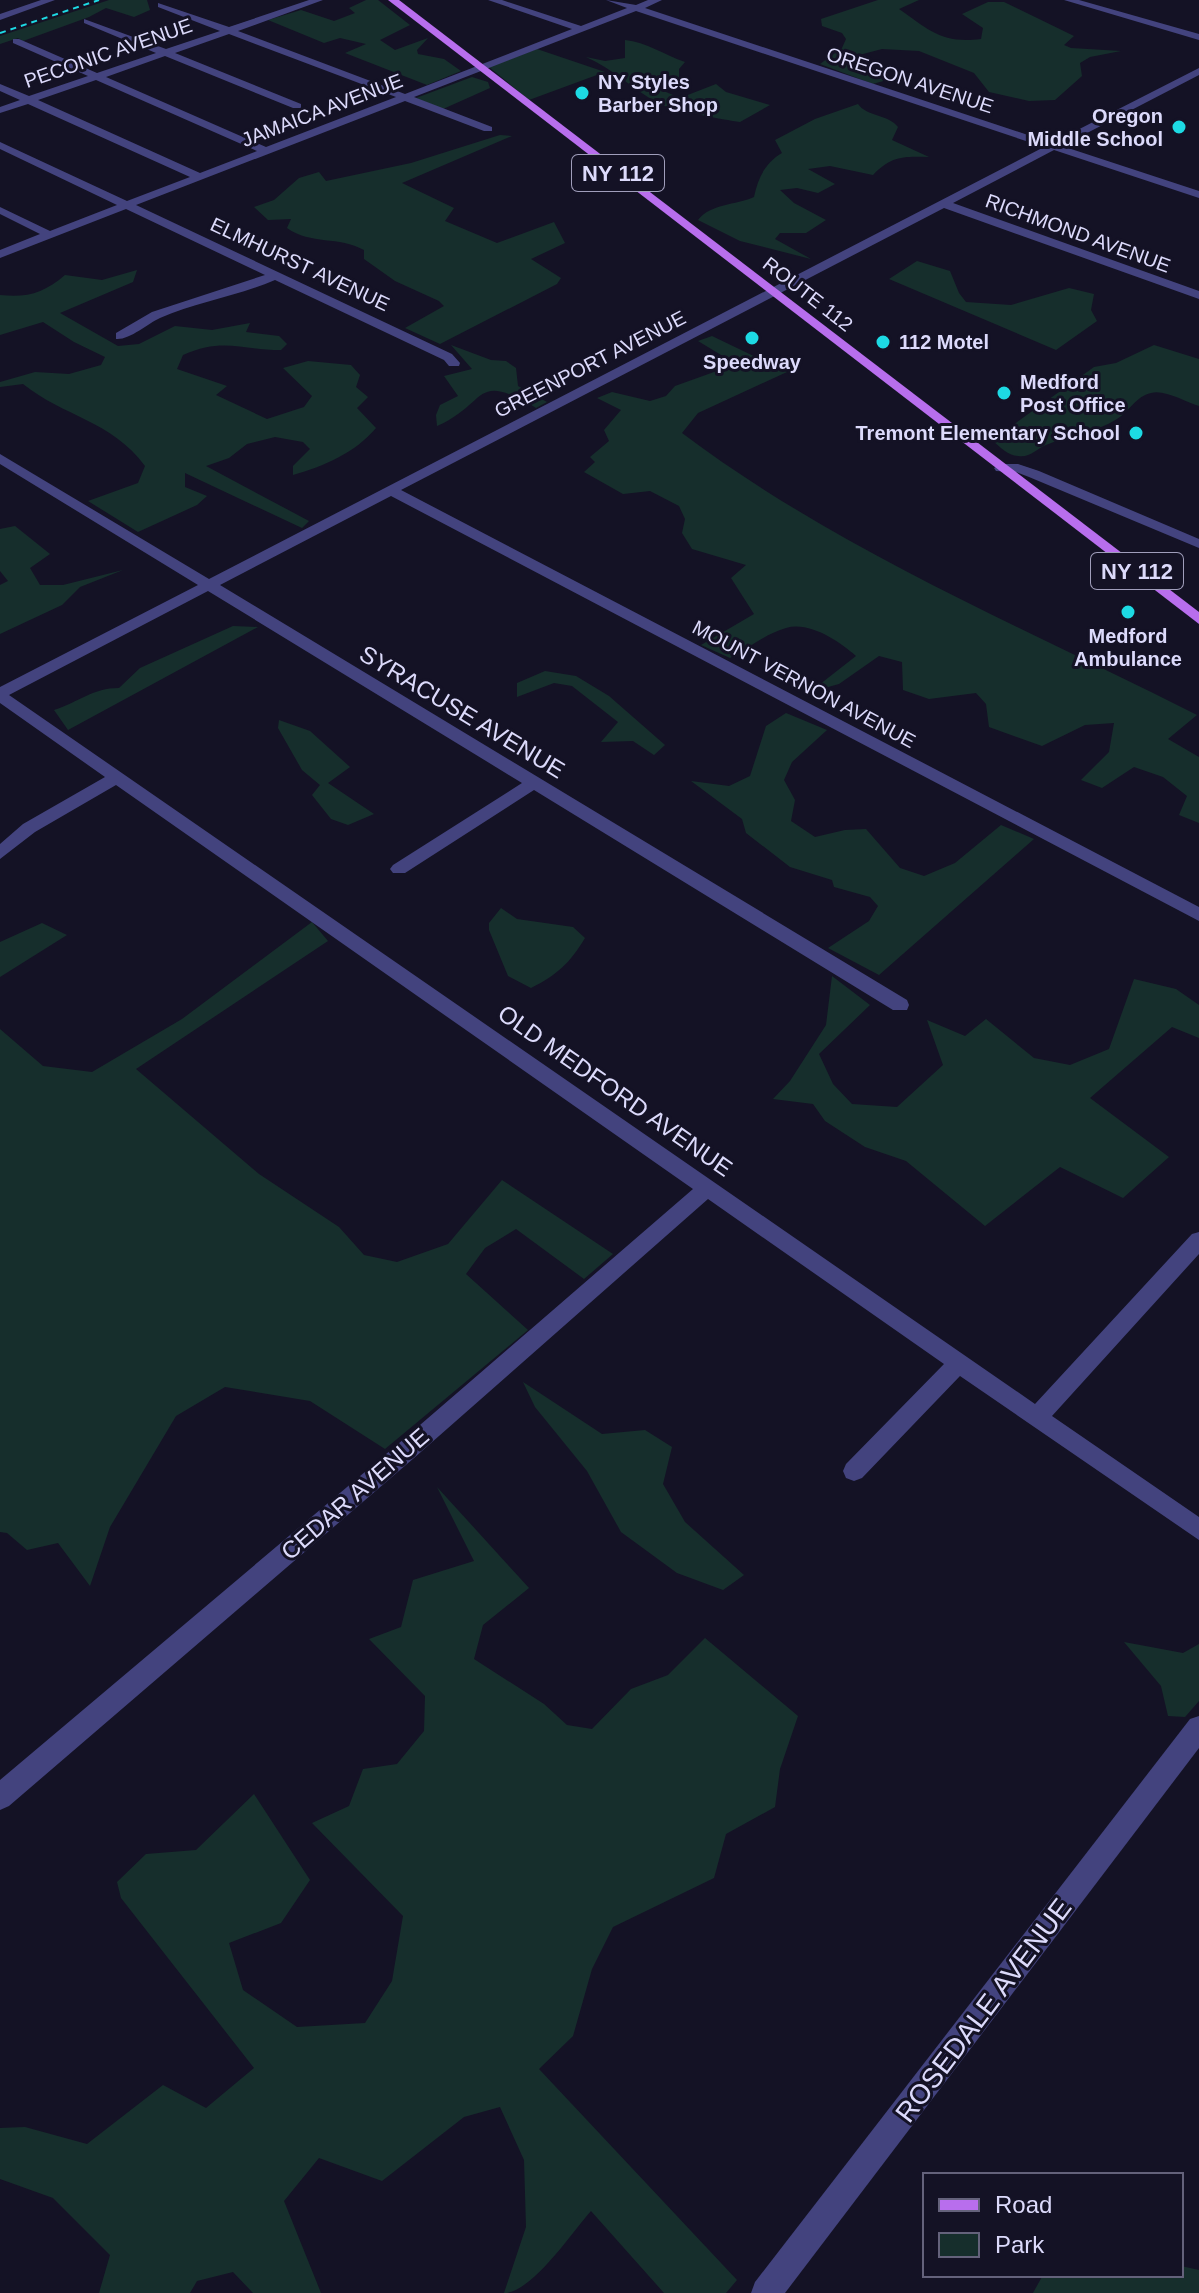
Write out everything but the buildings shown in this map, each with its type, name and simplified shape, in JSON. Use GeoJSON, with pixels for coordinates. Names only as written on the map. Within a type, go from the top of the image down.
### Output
{"type":"FeatureCollection","features":[{"type":"Feature","properties":{"kind":"main road","name":"ROUTE 112"},"geometry":{"type":"LineString","coordinates":[[393,0],[1199,619]]}},
{"type":"Feature","properties":{"kind":"street"},"geometry":{"type":"LineString","coordinates":[[0,17],[50,0]]}},
{"type":"Feature","properties":{"kind":"street","name":"PECONIC AVENUE"},"geometry":{"type":"LineString","coordinates":[[0,110],[318,0]]}},
{"type":"Feature","properties":{"kind":"street"},"geometry":{"type":"LineString","coordinates":[[493,0],[581,29]]}},
{"type":"Feature","properties":{"kind":"street","name":"OREGON AVENUE"},"geometry":{"type":"LineString","coordinates":[[611,0],[1199,195]]}},
{"type":"Feature","properties":{"kind":"street","name":"JAMAICA AVENUE"},"geometry":{"type":"LineString","coordinates":[[0,254],[657,0]]}},
{"type":"Feature","properties":{"kind":"street"},"geometry":{"type":"LineString","coordinates":[[1069,0],[1199,37]]}},
{"type":"Feature","properties":{"kind":"street"},"geometry":{"type":"LineString","coordinates":[[161,5],[488,129]]}},
{"type":"Feature","properties":{"kind":"street"},"geometry":{"type":"LineString","coordinates":[[276,5],[289,10]]}},
{"type":"Feature","properties":{"kind":"street"},"geometry":{"type":"LineString","coordinates":[[87,21],[297,106]]}},
{"type":"Feature","properties":{"kind":"street"},"geometry":{"type":"LineString","coordinates":[[16,41],[266,151]]}},
{"type":"Feature","properties":{"kind":"street","name":"GREENPORT AVENUE"},"geometry":{"type":"LineString","coordinates":[[0,695],[1199,71]]}},
{"type":"Feature","properties":{"kind":"street"},"geometry":{"type":"LineString","coordinates":[[0,87],[200,177]]}},
{"type":"Feature","properties":{"kind":"street","name":"ELMHURST AVENUE"},"geometry":{"type":"LineString","coordinates":[[0,145],[448,357],[454,363]]}},
{"type":"Feature","properties":{"kind":"street","name":"RICHMOND AVENUE"},"geometry":{"type":"LineString","coordinates":[[944,204],[1199,295]]}},
{"type":"Feature","properties":{"kind":"street"},"geometry":{"type":"LineString","coordinates":[[0,210],[50,235]]}},
{"type":"Feature","properties":{"kind":"street"},"geometry":{"type":"LineString","coordinates":[[120,336],[151,318],[254,286],[276,275]]}},
{"type":"Feature","properties":{"kind":"street","name":"SYRACUSE AVENUE"},"geometry":{"type":"LineString","coordinates":[[0,458],[900,1005]]}},
{"type":"Feature","properties":{"kind":"street"},"geometry":{"type":"LineString","coordinates":[[1001,468],[1018,468],[1034,474],[1199,544]]}},
{"type":"Feature","properties":{"kind":"street","name":"MOUNT VERNON AVENUE"},"geometry":{"type":"LineString","coordinates":[[390,490],[1199,915]]}},
{"type":"Feature","properties":{"kind":"street","name":"OLD MEDFORD AVENUE"},"geometry":{"type":"LineString","coordinates":[[0,695],[1199,1530]]}},
{"type":"Feature","properties":{"kind":"street"},"geometry":{"type":"LineString","coordinates":[[0,853],[29,828],[117,777]]}},
{"type":"Feature","properties":{"kind":"street"},"geometry":{"type":"LineString","coordinates":[[399,869],[533,783]]}},
{"type":"Feature","properties":{"kind":"street","name":"CEDAR AVENUE"},"geometry":{"type":"LineString","coordinates":[[0,1797],[406,1451],[707,1188]]}},
{"type":"Feature","properties":{"kind":"street"},"geometry":{"type":"LineString","coordinates":[[1037,1417],[1199,1240]]}},
{"type":"Feature","properties":{"kind":"street"},"geometry":{"type":"LineString","coordinates":[[854,1471],[959,1363]]}},
{"type":"Feature","properties":{"kind":"street","name":"ROSEDALE AVENUE"},"geometry":{"type":"LineString","coordinates":[[766,2293],[1199,1728]]}},
{"type":"Feature","properties":{"kind":"green space"},"geometry":{"type":"Polygon","coordinates":[[[109,0],[147,0],[150,10],[134,17],[106,8],[23,41],[18,38],[0,44],[0,36],[109,0]]]}},
{"type":"Feature","properties":{"kind":"green space"},"geometry":{"type":"Polygon","coordinates":[[[366,0],[378,0],[410,25],[380,40],[395,50],[428,38],[417,50],[418,54],[444,59],[461,71],[427,85],[345,53],[366,44],[340,38],[324,43],[268,20],[301,10],[334,21],[355,13],[349,8],[366,0]]]}},
{"type":"Feature","properties":{"kind":"green space"},"geometry":{"type":"Polygon","coordinates":[[[878,0],[919,0],[899,9],[937,34],[968,40],[981,39],[983,28],[962,14],[988,2],[1004,2],[1074,36],[1064,45],[1071,48],[1121,51],[1090,57],[1080,63],[1082,76],[1055,100],[1029,101],[989,92],[974,73],[919,51],[882,49],[859,55],[890,79],[873,84],[820,64],[842,48],[846,39],[842,33],[822,26],[821,19],[878,0]]]}},
{"type":"Feature","properties":{"kind":"green space"},"geometry":{"type":"Polygon","coordinates":[[[625,40],[685,62],[679,69],[679,80],[659,89],[680,98],[716,84],[726,92],[770,105],[740,122],[660,104],[586,57],[605,61],[625,58],[625,40]]]}},
{"type":"Feature","properties":{"kind":"green space"},"geometry":{"type":"Polygon","coordinates":[[[537,49],[605,72],[529,100],[489,67],[537,49]]]}},
{"type":"Feature","properties":{"kind":"green space"},"geometry":{"type":"Polygon","coordinates":[[[472,77],[488,82],[490,88],[443,109],[416,98],[472,77]]]}},
{"type":"Feature","properties":{"kind":"green space"},"geometry":{"type":"Polygon","coordinates":[[[858,104],[898,127],[892,140],[929,157],[898,158],[873,175],[830,166],[808,169],[835,184],[818,193],[797,188],[780,190],[794,203],[826,220],[806,233],[780,233],[775,239],[811,259],[740,241],[698,220],[716,208],[754,197],[763,172],[782,153],[775,140],[815,119],[858,104]]]}},
{"type":"Feature","properties":{"kind":"green space"},"geometry":{"type":"Polygon","coordinates":[[[500,135],[512,136],[402,183],[454,208],[445,221],[497,243],[554,222],[565,243],[531,259],[561,278],[557,284],[440,344],[405,328],[444,306],[439,301],[395,281],[364,259],[364,250],[345,243],[306,237],[287,228],[291,219],[268,220],[254,207],[274,200],[299,178],[319,172],[326,181],[411,163],[500,135]]]}},
{"type":"Feature","properties":{"kind":"green space"},"geometry":{"type":"Polygon","coordinates":[[[917,261],[950,271],[966,302],[1011,305],[1069,288],[1094,294],[1091,310],[1097,321],[1056,350],[889,279],[917,261]]]}},
{"type":"Feature","properties":{"kind":"green space"},"geometry":{"type":"Polygon","coordinates":[[[137,270],[133,282],[60,313],[118,346],[139,344],[175,326],[212,330],[250,323],[246,332],[279,336],[287,344],[281,350],[210,347],[183,355],[177,369],[227,386],[216,395],[267,419],[304,407],[312,396],[283,368],[308,361],[351,365],[360,375],[356,387],[368,397],[357,408],[376,428],[349,451],[293,475],[293,466],[310,449],[303,442],[275,437],[247,444],[229,458],[206,466],[309,521],[302,528],[185,473],[185,487],[207,496],[197,505],[138,532],[88,501],[138,483],[145,466],[132,451],[117,438],[23,384],[0,387],[0,382],[35,372],[69,374],[101,365],[105,357],[43,322],[0,335],[0,295],[35,293],[65,275],[102,280],[137,270]]]}},
{"type":"Feature","properties":{"kind":"green space"},"geometry":{"type":"Polygon","coordinates":[[[712,336],[787,372],[698,413],[682,433],[742,475],[868,551],[1197,715],[1168,739],[1199,757],[1199,823],[1179,815],[1187,796],[1163,777],[1134,767],[1102,788],[1081,780],[1109,752],[1114,723],[1085,725],[1042,746],[989,727],[986,704],[976,693],[929,699],[903,690],[902,662],[879,656],[839,684],[810,692],[856,656],[833,639],[805,627],[779,630],[730,658],[701,645],[754,614],[731,578],[746,565],[692,549],[682,533],[685,519],[679,506],[650,491],[623,494],[584,472],[595,462],[590,457],[609,441],[604,430],[621,410],[597,398],[612,392],[650,401],[666,396],[675,386],[728,367],[731,361],[698,341],[712,336]]]}},
{"type":"Feature","properties":{"kind":"green space"},"geometry":{"type":"Polygon","coordinates":[[[451,345],[491,360],[506,361],[516,368],[518,386],[547,402],[536,408],[516,397],[491,391],[437,426],[436,415],[440,405],[458,396],[444,376],[472,369],[451,345]]]}},
{"type":"Feature","properties":{"kind":"green space"},"geometry":{"type":"Polygon","coordinates":[[[1154,345],[1199,359],[1199,406],[1168,394],[1151,393],[1141,397],[1109,424],[1046,445],[1026,456],[1011,454],[992,440],[1094,367],[1116,363],[1154,345]]]}},
{"type":"Feature","properties":{"kind":"green space"},"geometry":{"type":"Polygon","coordinates":[[[15,526],[50,554],[30,568],[40,585],[63,585],[123,570],[80,587],[62,605],[0,634],[0,585],[8,581],[0,571],[0,529],[15,526]]]}},
{"type":"Feature","properties":{"kind":"green space"},"geometry":{"type":"Polygon","coordinates":[[[233,626],[258,627],[68,730],[54,710],[94,693],[119,688],[140,668],[233,626]]]}},
{"type":"Feature","properties":{"kind":"green space"},"geometry":{"type":"Polygon","coordinates":[[[545,671],[576,676],[609,696],[665,745],[654,755],[633,741],[601,742],[618,722],[572,686],[554,683],[517,697],[517,683],[545,671]]]}},
{"type":"Feature","properties":{"kind":"green space"},"geometry":{"type":"Polygon","coordinates":[[[786,713],[827,730],[792,762],[784,780],[795,800],[791,821],[815,837],[866,829],[900,868],[924,876],[955,863],[1001,825],[1034,839],[879,975],[828,948],[869,921],[878,906],[870,897],[834,887],[832,880],[790,867],[746,833],[742,819],[691,781],[729,786],[750,776],[766,726],[786,713]]]}},
{"type":"Feature","properties":{"kind":"green space"},"geometry":{"type":"Polygon","coordinates":[[[279,720],[310,731],[350,767],[328,783],[374,814],[348,825],[331,819],[312,795],[320,785],[302,770],[278,728],[279,720]]]}},
{"type":"Feature","properties":{"kind":"green space"},"geometry":{"type":"Polygon","coordinates":[[[501,908],[517,919],[573,927],[585,938],[562,968],[531,988],[508,976],[489,930],[489,923],[501,908]]]}},
{"type":"Feature","properties":{"kind":"green space"},"geometry":{"type":"Polygon","coordinates":[[[312,922],[328,941],[136,1069],[259,1174],[339,1227],[364,1255],[397,1262],[448,1244],[502,1180],[613,1254],[584,1279],[516,1229],[485,1248],[466,1274],[528,1330],[385,1449],[310,1401],[225,1387],[176,1416],[110,1527],[90,1586],[58,1543],[27,1550],[7,1533],[0,1532],[0,1029],[43,1066],[92,1072],[182,1019],[312,922]]]}},
{"type":"Feature","properties":{"kind":"green space"},"geometry":{"type":"Polygon","coordinates":[[[42,923],[67,935],[0,977],[0,942],[42,923]]]}},
{"type":"Feature","properties":{"kind":"green space"},"geometry":{"type":"Polygon","coordinates":[[[832,976],[870,1005],[819,1054],[833,1084],[852,1104],[897,1107],[943,1065],[927,1020],[965,1036],[986,1019],[1034,1058],[1070,1065],[1109,1049],[1134,979],[1176,989],[1199,1005],[1199,1038],[1172,1027],[1090,1098],[1169,1157],[1123,1198],[1060,1167],[985,1226],[906,1161],[865,1147],[825,1121],[813,1104],[773,1099],[790,1081],[826,1025],[832,976]]]}},
{"type":"Feature","properties":{"kind":"green space"},"geometry":{"type":"Polygon","coordinates":[[[523,1382],[602,1434],[645,1430],[672,1447],[663,1484],[685,1522],[744,1575],[723,1590],[677,1573],[621,1532],[587,1471],[535,1407],[523,1382]]]}},
{"type":"Feature","properties":{"kind":"green space"},"geometry":{"type":"Polygon","coordinates":[[[437,1487],[529,1588],[483,1625],[474,1659],[544,1704],[567,1725],[592,1729],[631,1689],[668,1675],[705,1638],[798,1716],[780,1769],[775,1807],[726,1834],[714,1878],[613,1927],[592,1969],[573,2036],[539,2069],[737,2280],[726,2293],[664,2293],[591,2211],[539,2273],[515,2290],[504,2293],[526,2227],[524,2160],[500,2107],[464,2117],[382,2181],[319,2158],[284,2201],[321,2293],[253,2293],[233,2272],[197,2281],[190,2293],[99,2293],[110,2255],[53,2198],[0,2179],[0,2128],[25,2127],[87,2144],[163,2085],[206,2108],[254,2068],[121,1898],[117,1882],[146,1854],[196,1850],[254,1794],[310,1880],[281,1923],[229,1943],[243,1990],[297,2027],[365,2023],[392,1981],[403,1916],[312,1823],[349,1806],[363,1769],[397,1764],[424,1731],[425,1696],[369,1639],[401,1627],[413,1580],[474,1561],[437,1487]]]}},
{"type":"Feature","properties":{"kind":"green space"},"geometry":{"type":"Polygon","coordinates":[[[1124,1642],[1183,1653],[1199,1644],[1199,1701],[1185,1717],[1168,1716],[1161,1686],[1124,1642]]]}},
{"type":"Feature","properties":{"kind":"green space"},"geometry":{"type":"Polygon","coordinates":[[[1183,2266],[1199,2270],[1199,2293],[1033,2293],[1042,2277],[1183,2277],[1183,2266]]]}},
{"type":"Feature","properties":{"kind":"railway"},"geometry":{"type":"LineString","coordinates":[[0,33],[99,0]]}},
{"type":"Feature","properties":{"kind":"place","name":"NY Styles Barber Shop"},"geometry":{"type":"Point","coordinates":[582,93]}},
{"type":"Feature","properties":{"kind":"place","name":"Oregon Middle School"},"geometry":{"type":"Point","coordinates":[1179,127]}},
{"type":"Feature","properties":{"kind":"place","name":"Speedway"},"geometry":{"type":"Point","coordinates":[752,338]}},
{"type":"Feature","properties":{"kind":"place","name":"112 Motel"},"geometry":{"type":"Point","coordinates":[883,342]}},
{"type":"Feature","properties":{"kind":"place","name":"Medford Post Office"},"geometry":{"type":"Point","coordinates":[1004,393]}},
{"type":"Feature","properties":{"kind":"place","name":"Tremont Elementary School"},"geometry":{"type":"Point","coordinates":[1136,433]}},
{"type":"Feature","properties":{"kind":"place","name":"Medford Ambulance"},"geometry":{"type":"Point","coordinates":[1128,612]}}]}
